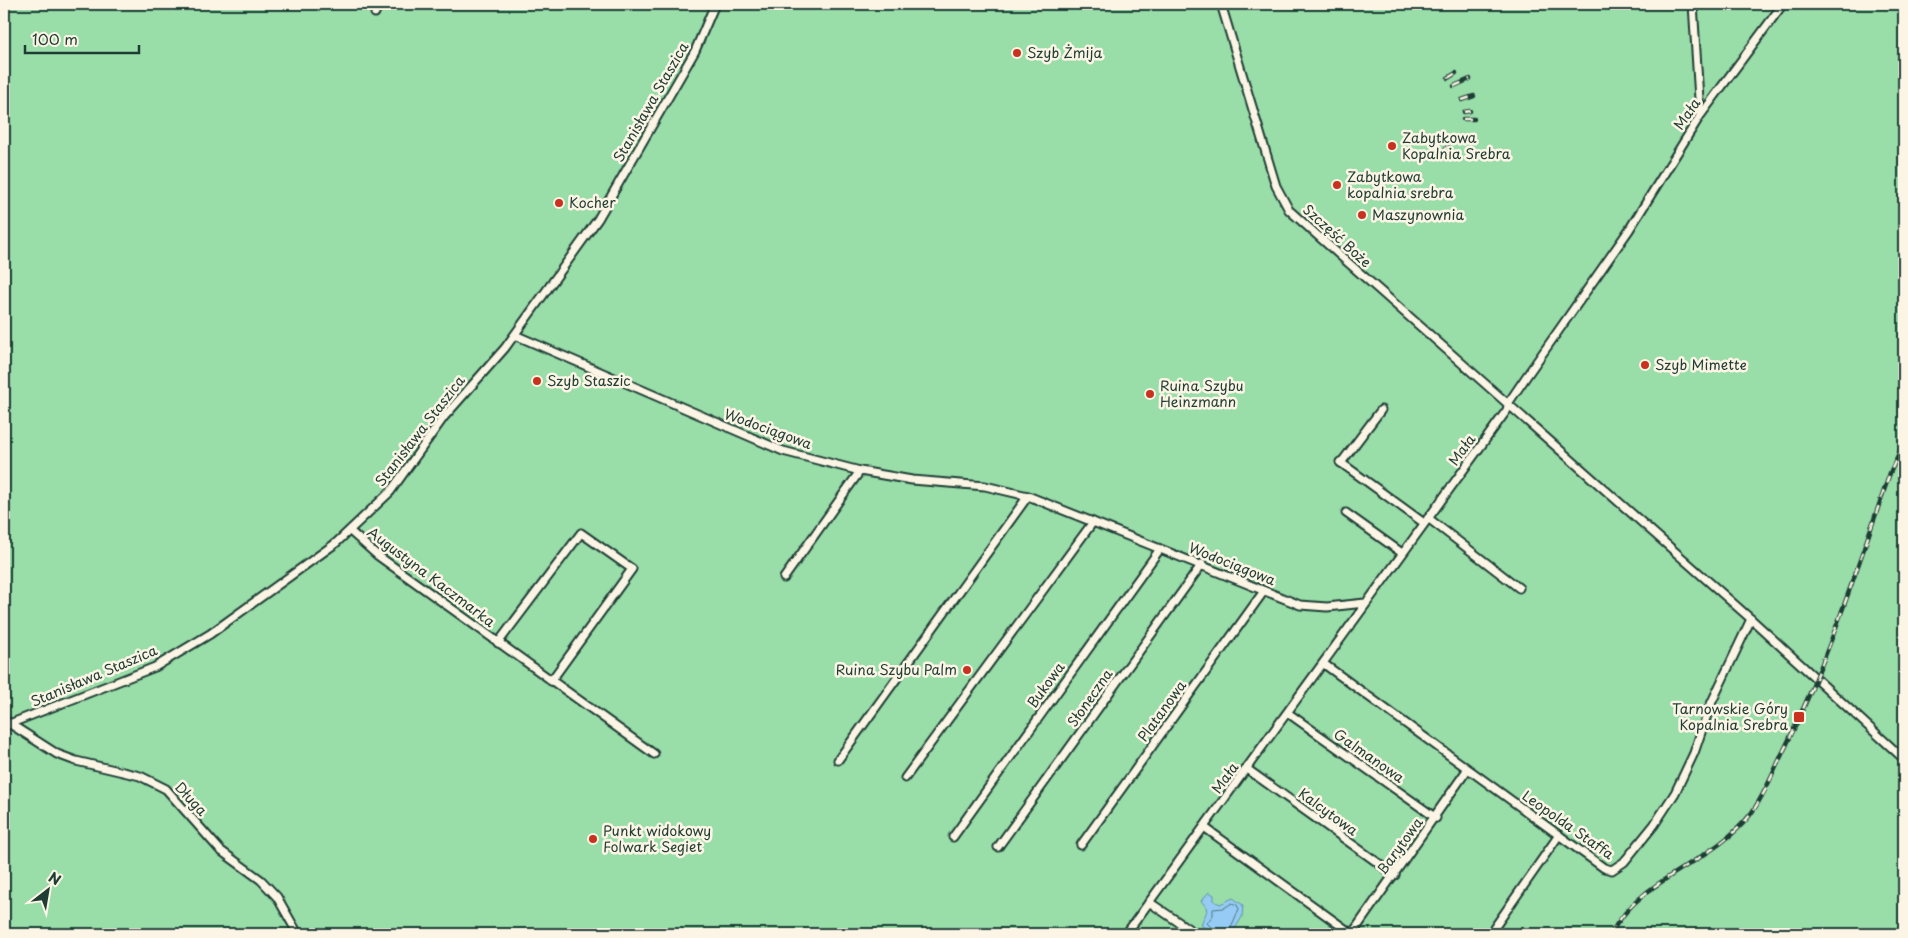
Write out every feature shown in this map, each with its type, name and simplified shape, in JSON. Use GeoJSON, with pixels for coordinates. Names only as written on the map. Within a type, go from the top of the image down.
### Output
{"type":"FeatureCollection","features":[{"type":"Feature","properties":{"kind":"street"},"geometry":{"type":"LineString","coordinates":[[374,13],[378,4]]}},
{"type":"Feature","properties":{"kind":"street","name":"Stanisława Staszica"},"geometry":{"type":"LineString","coordinates":[[6,723],[155,667],[210,634],[308,565],[350,531],[390,492],[444,417],[514,335],[598,219],[695,51],[715,4]]}},
{"type":"Feature","properties":{"kind":"street","name":"Szczęść Boże"},"geometry":{"type":"LineString","coordinates":[[1221,4],[1276,186],[1290,210],[1508,405]]}},
{"type":"Feature","properties":{"kind":"street"},"geometry":{"type":"LineString","coordinates":[[1693,4],[1700,116]]}},
{"type":"Feature","properties":{"kind":"street","name":"Mała"},"geometry":{"type":"LineString","coordinates":[[1126,934],[1288,714],[1365,603],[1507,410],[1508,405],[1554,335],[1630,230],[1700,116],[1783,4]]}},
{"type":"Feature","properties":{"kind":"street","name":"Wodociągowa"},"geometry":{"type":"LineString","coordinates":[[514,335],[783,451],[860,471],[912,480],[985,486],[1028,496],[1202,564],[1264,591],[1308,606],[1365,603]]}},
{"type":"Feature","properties":{"kind":"street"},"geometry":{"type":"LineString","coordinates":[[1508,405],[1751,619],[1904,759]]}},
{"type":"Feature","properties":{"kind":"street"},"geometry":{"type":"LineString","coordinates":[[1381,410],[1340,462],[1426,520],[1519,588]]}},
{"type":"Feature","properties":{"kind":"street"},"geometry":{"type":"LineString","coordinates":[[784,578],[860,471]]}},
{"type":"Feature","properties":{"kind":"street"},"geometry":{"type":"LineString","coordinates":[[838,760],[1028,496]]}},
{"type":"Feature","properties":{"kind":"street"},"geometry":{"type":"LineString","coordinates":[[1346,512],[1402,553]]}},
{"type":"Feature","properties":{"kind":"street"},"geometry":{"type":"LineString","coordinates":[[905,778],[1093,522]]}},
{"type":"Feature","properties":{"kind":"street","name":"Augustyna Kaczmarka"},"geometry":{"type":"LineString","coordinates":[[350,531],[377,555],[654,754]]}},
{"type":"Feature","properties":{"kind":"street","name":"Augustyna Kaczmarka"},"geometry":{"type":"LineString","coordinates":[[498,643],[581,533],[632,569],[551,681]]}},
{"type":"Feature","properties":{"kind":"street","name":"Bukowa"},"geometry":{"type":"LineString","coordinates":[[953,837],[1160,549]]}},
{"type":"Feature","properties":{"kind":"street","name":"Słoneczna"},"geometry":{"type":"LineString","coordinates":[[998,847],[1202,564]]}},
{"type":"Feature","properties":{"kind":"street","name":"Platanowa"},"geometry":{"type":"LineString","coordinates":[[1081,845],[1264,591]]}},
{"type":"Feature","properties":{"kind":"street","name":"Leopolda Staffa"},"geometry":{"type":"LineString","coordinates":[[1324,664],[1605,869],[1616,869],[1654,825],[1675,793],[1694,753],[1710,706],[1751,619]]}},
{"type":"Feature","properties":{"kind":"street","name":"Galmanowa"},"geometry":{"type":"LineString","coordinates":[[1288,714],[1436,818]]}},
{"type":"Feature","properties":{"kind":"street","name":"Długa"},"geometry":{"type":"LineString","coordinates":[[6,723],[64,757],[140,776],[166,789],[220,850],[261,880],[277,896],[298,934]]}},
{"type":"Feature","properties":{"kind":"street","name":"Kalcytowa"},"geometry":{"type":"LineString","coordinates":[[1247,769],[1395,875]]}},
{"type":"Feature","properties":{"kind":"street","name":"Barytowa"},"geometry":{"type":"LineString","coordinates":[[1352,934],[1436,818],[1467,770]]}},
{"type":"Feature","properties":{"kind":"street"},"geometry":{"type":"LineString","coordinates":[[1204,827],[1352,934]]}},
{"type":"Feature","properties":{"kind":"street"},"geometry":{"type":"LineString","coordinates":[[1490,934],[1560,835]]}},
{"type":"Feature","properties":{"kind":"street"},"geometry":{"type":"LineString","coordinates":[[1149,902],[1196,934]]}},
{"type":"Feature","properties":{"kind":"green space"},"geometry":{"type":"Polygon","coordinates":[[[4,4],[1904,4],[1904,934],[4,934],[4,729],[20,722],[4,713],[4,4]]]}},
{"type":"Feature","properties":{"kind":"water"},"geometry":{"type":"Polygon","coordinates":[[[1209,892],[1214,895],[1214,901],[1220,904],[1233,898],[1243,905],[1242,917],[1232,934],[1213,934],[1201,925],[1207,910],[1201,901],[1209,892]]]}},
{"type":"Feature","properties":{"kind":"railway"},"geometry":{"type":"LineString","coordinates":[[1448,78],[1456,73]]}},
{"type":"Feature","properties":{"kind":"railway"},"geometry":{"type":"LineString","coordinates":[[1454,86],[1470,79]]}},
{"type":"Feature","properties":{"kind":"railway"},"geometry":{"type":"LineString","coordinates":[[1462,100],[1474,96]]}},
{"type":"Feature","properties":{"kind":"railway"},"geometry":{"type":"LineString","coordinates":[[1464,112],[1470,111]]}},
{"type":"Feature","properties":{"kind":"railway"},"geometry":{"type":"LineString","coordinates":[[1463,119],[1474,119]]}},
{"type":"Feature","properties":{"kind":"railway"},"geometry":{"type":"LineString","coordinates":[[1445,150],[1448,146]]}},
{"type":"Feature","properties":{"kind":"railway"},"geometry":{"type":"LineString","coordinates":[[1611,934],[1624,915],[1640,898],[1734,832],[1750,815],[1760,799],[1801,715],[1829,647],[1890,473],[1904,442]]}},
{"type":"Feature","properties":{"kind":"place","name":"Szyb Żmija"},"geometry":{"type":"Point","coordinates":[1017,53]}},
{"type":"Feature","properties":{"kind":"place","name":"Zabytkowa Kopalnia Srebra"},"geometry":{"type":"Point","coordinates":[1392,146]}},
{"type":"Feature","properties":{"kind":"place","name":"Zabytkowa kopalnia srebra"},"geometry":{"type":"Point","coordinates":[1337,185]}},
{"type":"Feature","properties":{"kind":"place","name":"Kocher"},"geometry":{"type":"Point","coordinates":[559,203]}},
{"type":"Feature","properties":{"kind":"place","name":"Maszynownia"},"geometry":{"type":"Point","coordinates":[1362,215]}},
{"type":"Feature","properties":{"kind":"place","name":"Szyb Mimette"},"geometry":{"type":"Point","coordinates":[1645,365]}},
{"type":"Feature","properties":{"kind":"place","name":"Szyb Staszic"},"geometry":{"type":"Point","coordinates":[537,381]}},
{"type":"Feature","properties":{"kind":"place","name":"Ruina Szybu Heinzmann"},"geometry":{"type":"Point","coordinates":[1150,394]}},
{"type":"Feature","properties":{"kind":"place","name":"Ruina Szybu Palm"},"geometry":{"type":"Point","coordinates":[967,670]}},
{"type":"Feature","properties":{"kind":"place","name":"Tarnowskie Góry Kopalnia Srebra"},"geometry":{"type":"Point","coordinates":[1799,717]}},
{"type":"Feature","properties":{"kind":"place","name":"Punkt widokowy Folwark Segiet"},"geometry":{"type":"Point","coordinates":[593,839]}}]}
